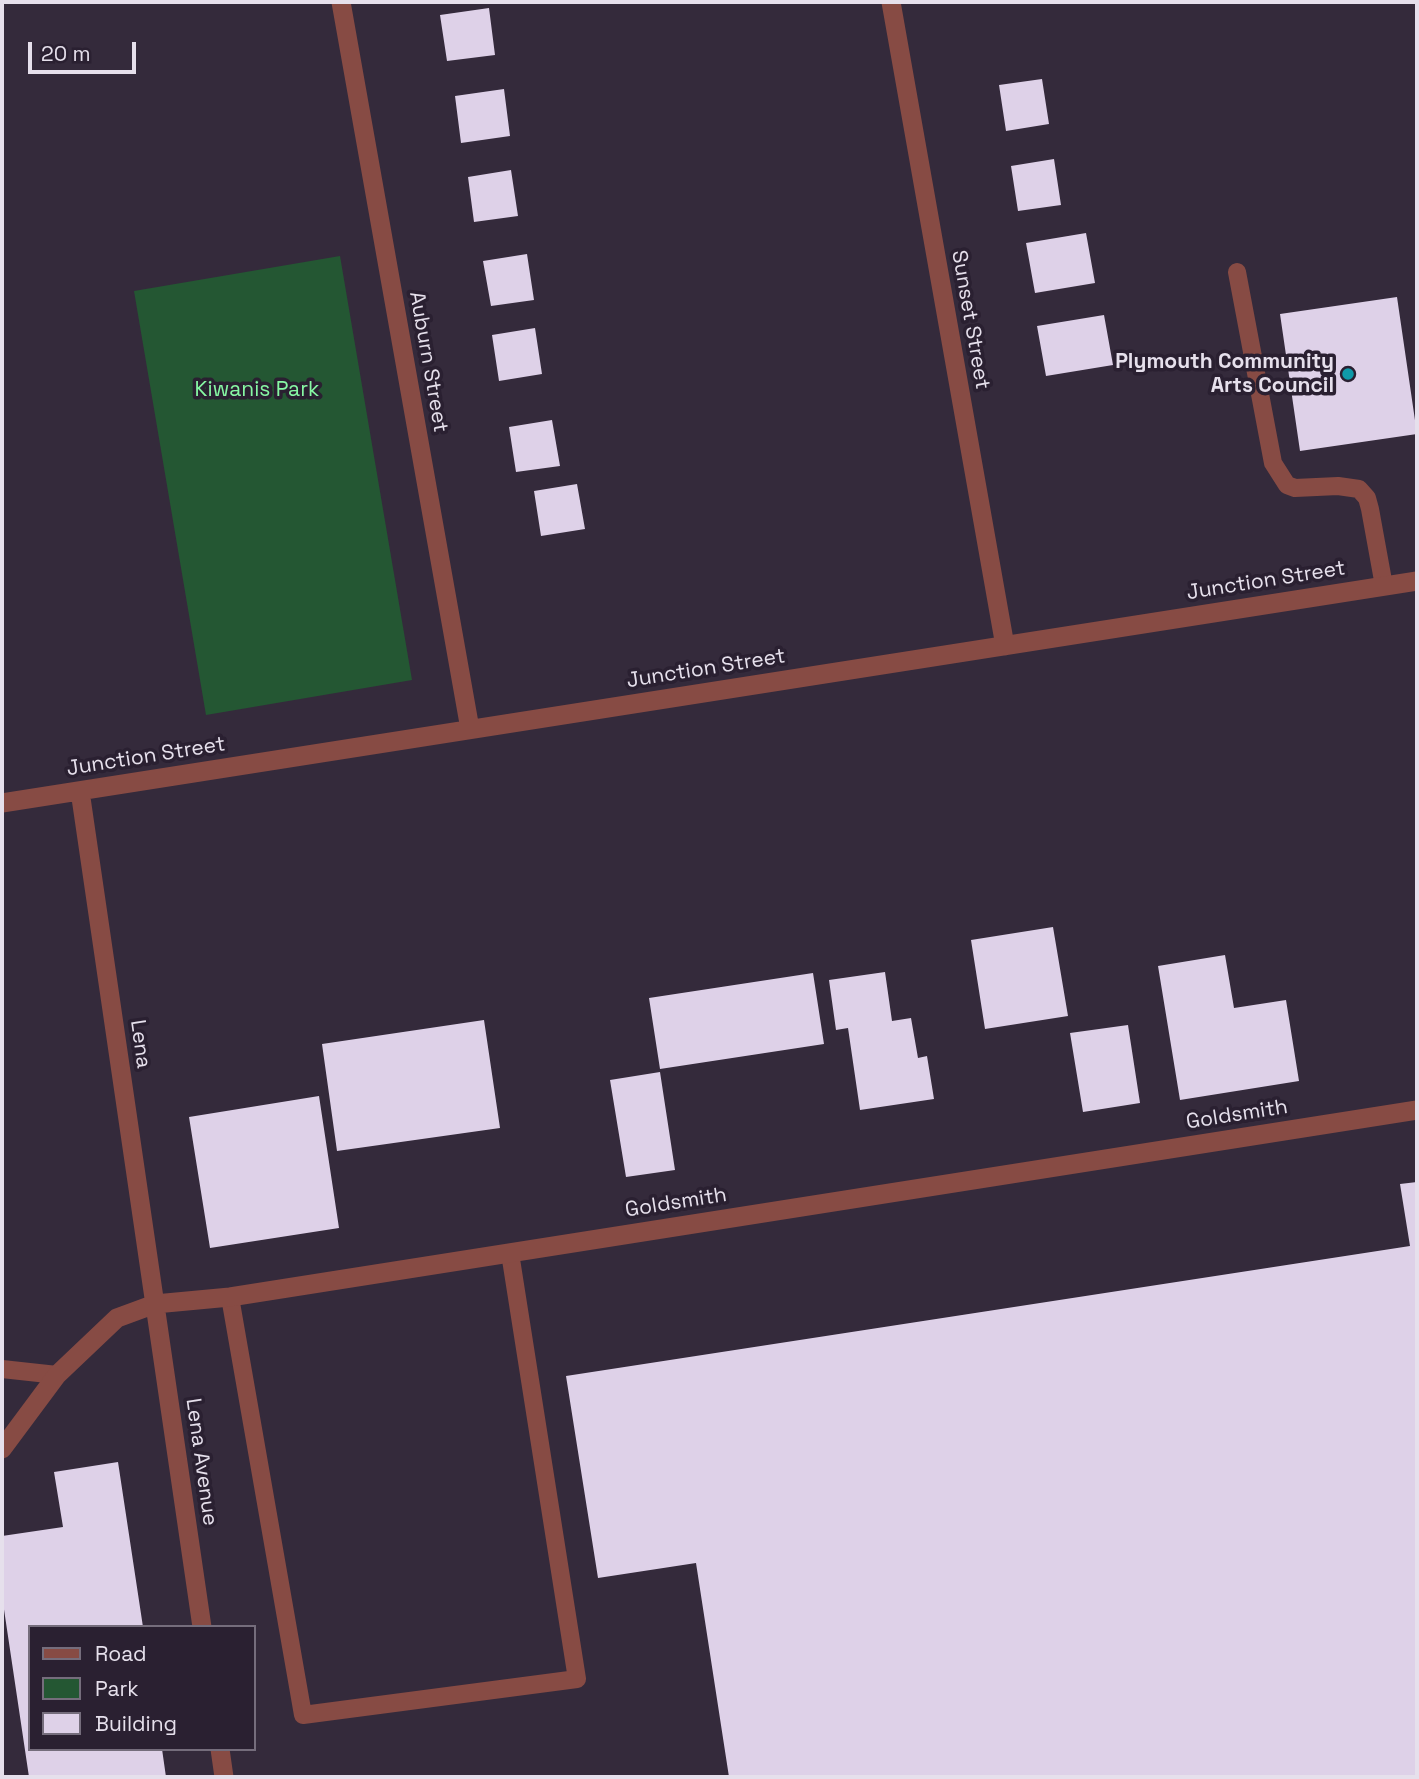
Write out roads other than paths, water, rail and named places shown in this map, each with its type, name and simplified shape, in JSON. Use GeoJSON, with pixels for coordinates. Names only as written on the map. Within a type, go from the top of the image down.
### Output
{"type":"FeatureCollection","features":[{"type":"Feature","properties":{"kind":"street","name":"Auburn Street"},"geometry":{"type":"LineString","coordinates":[[341,2],[470,729]]}},
{"type":"Feature","properties":{"kind":"street","name":"Sunset Street"},"geometry":{"type":"LineString","coordinates":[[891,2],[1004,646]]}},
{"type":"Feature","properties":{"kind":"street","name":"Junction Street"},"geometry":{"type":"LineString","coordinates":[[2,803],[1417,580]]}},
{"type":"Feature","properties":{"kind":"street","name":"Lena"},"geometry":{"type":"LineString","coordinates":[[80,790],[155,1304]]}},
{"type":"Feature","properties":{"kind":"street","name":"Goldsmith"},"geometry":{"type":"LineString","coordinates":[[2,1449],[57,1376],[117,1318],[155,1304],[230,1297],[1417,1110]]}},
{"type":"Feature","properties":{"kind":"street","name":"Lena Avenue"},"geometry":{"type":"LineString","coordinates":[[155,1304],[202,1625]]}},
{"type":"Feature","properties":{"kind":"street"},"geometry":{"type":"LineString","coordinates":[[220,1751],[224,1777]]}},
{"type":"Feature","properties":{"kind":"lane"},"geometry":{"type":"LineString","coordinates":[[1237,272],[1273,463],[1287,485],[1295,488],[1338,486],[1359,489],[1367,498],[1370,509],[1384,586]]}},
{"type":"Feature","properties":{"kind":"lane"},"geometry":{"type":"LineString","coordinates":[[230,1297],[303,1715],[577,1679],[510,1253]]}},
{"type":"Feature","properties":{"kind":"lane"},"geometry":{"type":"LineString","coordinates":[[2,1369],[57,1376]]}},
{"type":"Feature","properties":{"kind":"place","name":"Plymouth Community Arts Council"},"geometry":{"type":"Point","coordinates":[1348,374]}},
{"type":"Feature","properties":{"kind":"park label","name":"Kiwanis Park"},"geometry":{"type":"Point","coordinates":[257,390]}}]}
